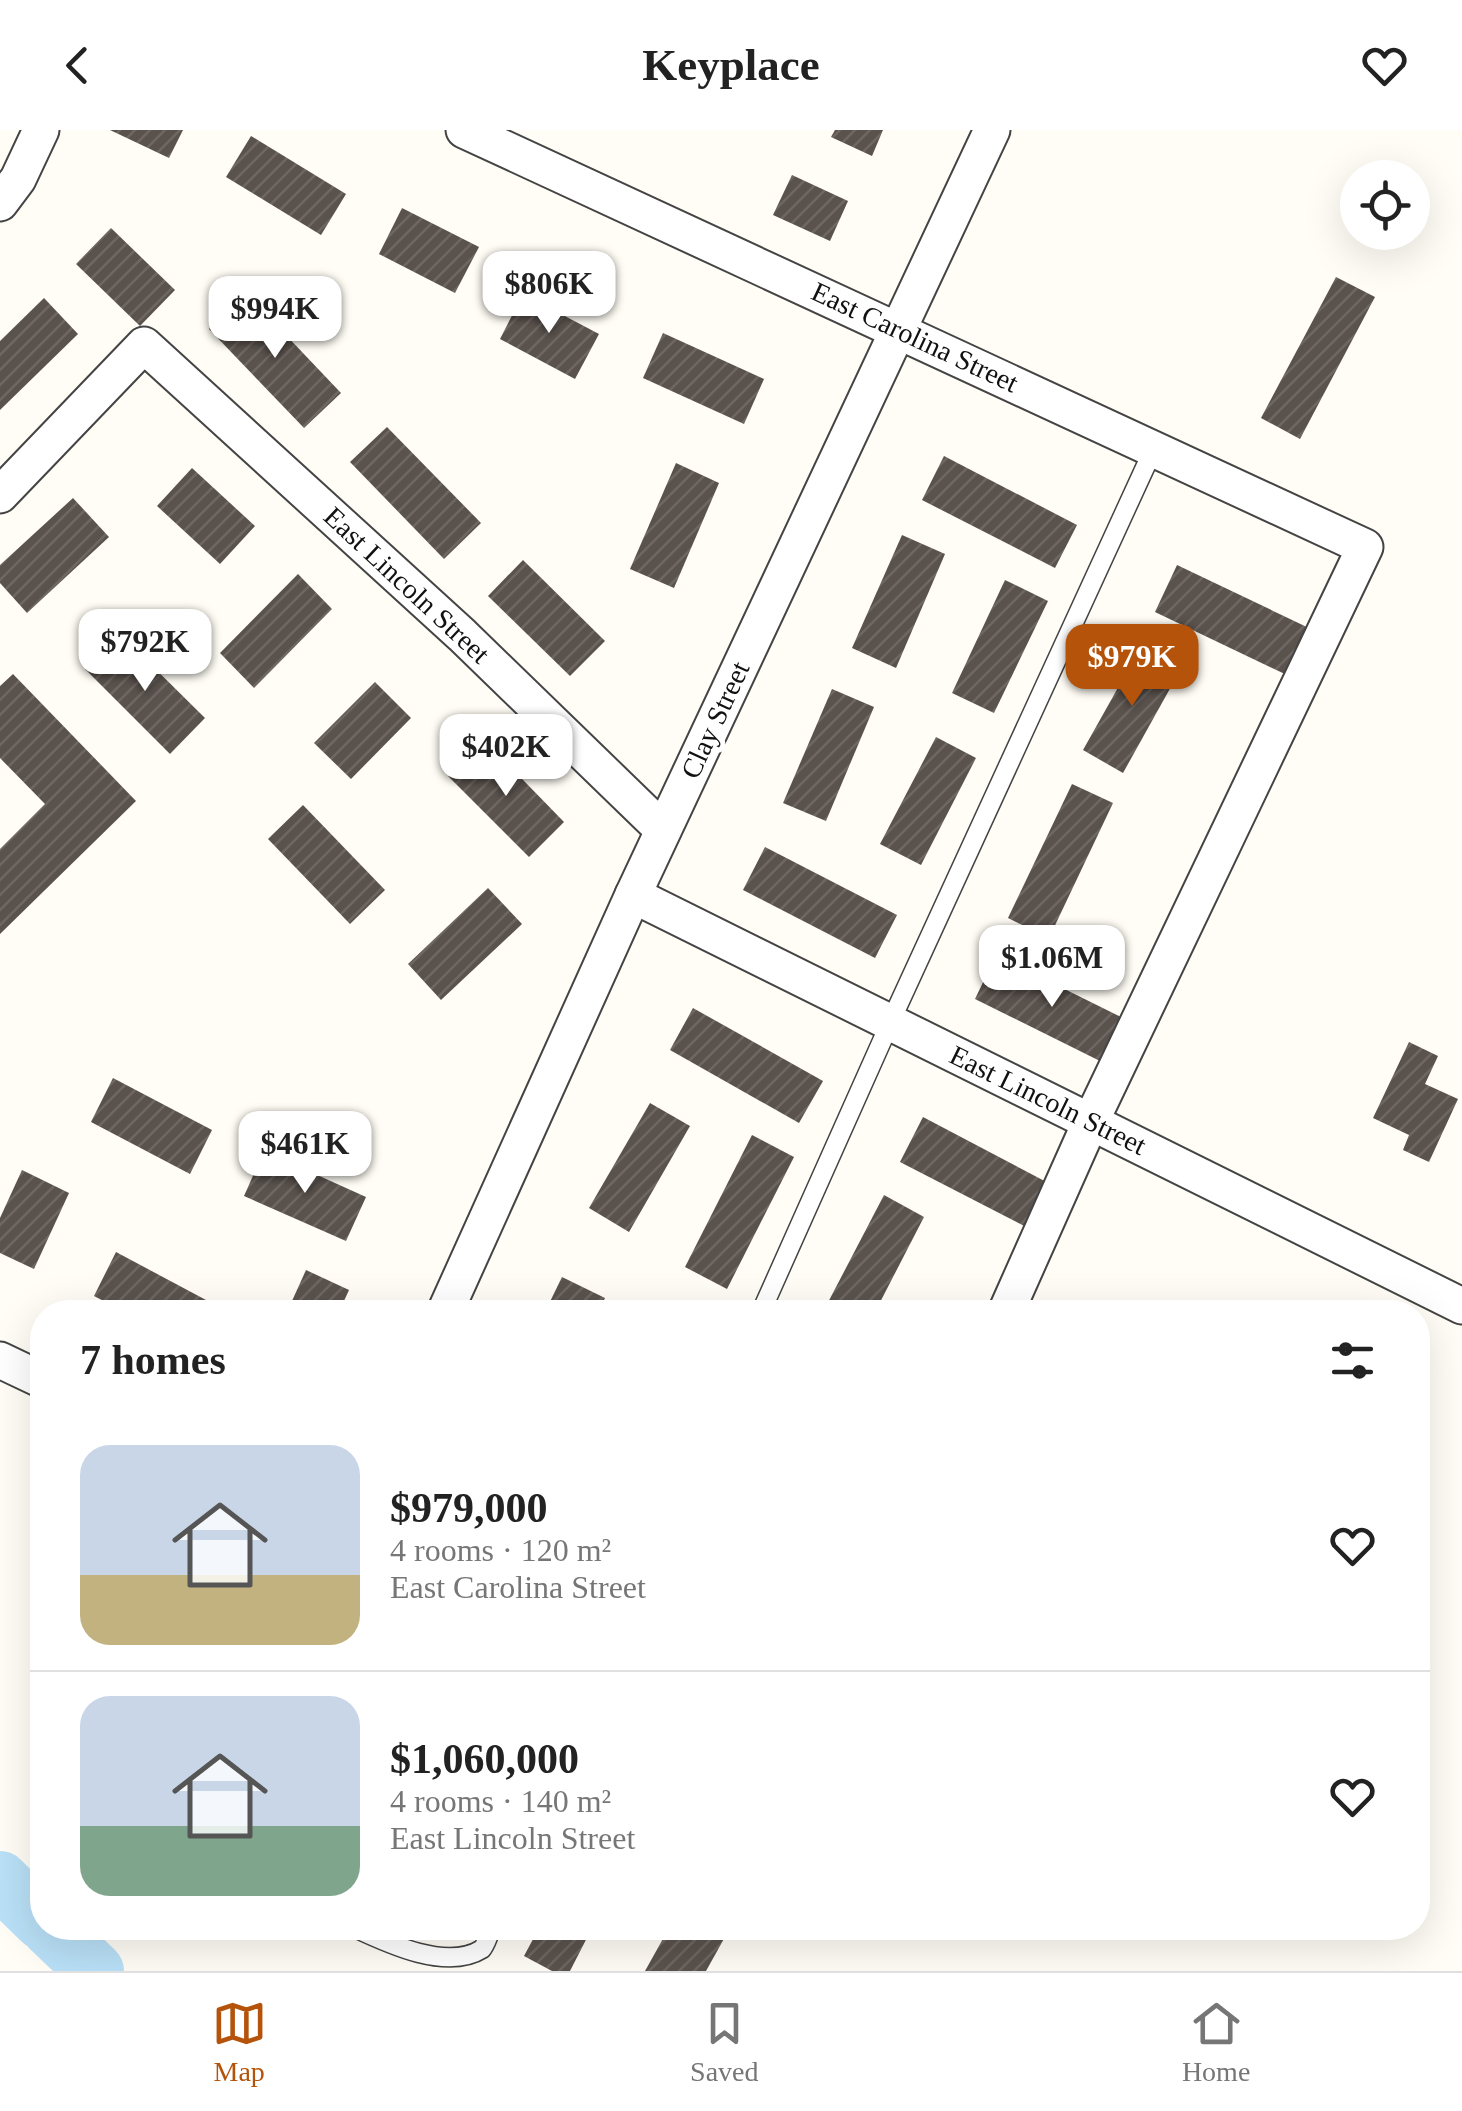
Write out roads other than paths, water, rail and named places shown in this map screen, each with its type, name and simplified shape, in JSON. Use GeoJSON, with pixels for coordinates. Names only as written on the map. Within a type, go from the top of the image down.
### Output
{"type":"FeatureCollection","features":[{"type":"Feature","properties":{"kind":"street"},"geometry":{"type":"LineString","coordinates":[[0,203],[18,179],[40,130]]}},
{"type":"Feature","properties":{"kind":"street","name":"East Carolina Street"},"geometry":{"type":"LineString","coordinates":[[464,130],[1365,547],[1091,1120]]}},
{"type":"Feature","properties":{"kind":"street","name":"Clay Street"},"geometry":{"type":"LineString","coordinates":[[450,1300],[632,895],[992,130]]}},
{"type":"Feature","properties":{"kind":"street","name":"East Lincoln Street"},"geometry":{"type":"LineString","coordinates":[[0,495],[144,345],[448,622],[663,830]]}},
{"type":"Feature","properties":{"kind":"street","name":"East Lincoln Street"},"geometry":{"type":"LineString","coordinates":[[632,895],[1462,1306]]}},
{"type":"Feature","properties":{"kind":"street"},"geometry":{"type":"LineString","coordinates":[[1011,1300],[1091,1120]]}},
{"type":"Feature","properties":{"kind":"street"},"geometry":{"type":"LineString","coordinates":[[0,1360],[30,1374]]}},
{"type":"Feature","properties":{"kind":"lane"},"geometry":{"type":"LineString","coordinates":[[766,1300],[1154,448]]}},
{"type":"Feature","properties":{"kind":"lane"},"geometry":{"type":"LineString","coordinates":[[380,1940],[422,1960],[454,1964],[482,1949],[486,1940]]}},
{"type":"Feature","properties":{"kind":"waterway"},"geometry":{"type":"LineString","coordinates":[[0,1880],[30,1909]]}},
{"type":"Feature","properties":{"kind":"waterway"},"geometry":{"type":"LineString","coordinates":[[63,1940],[95,1971]]}}]}
